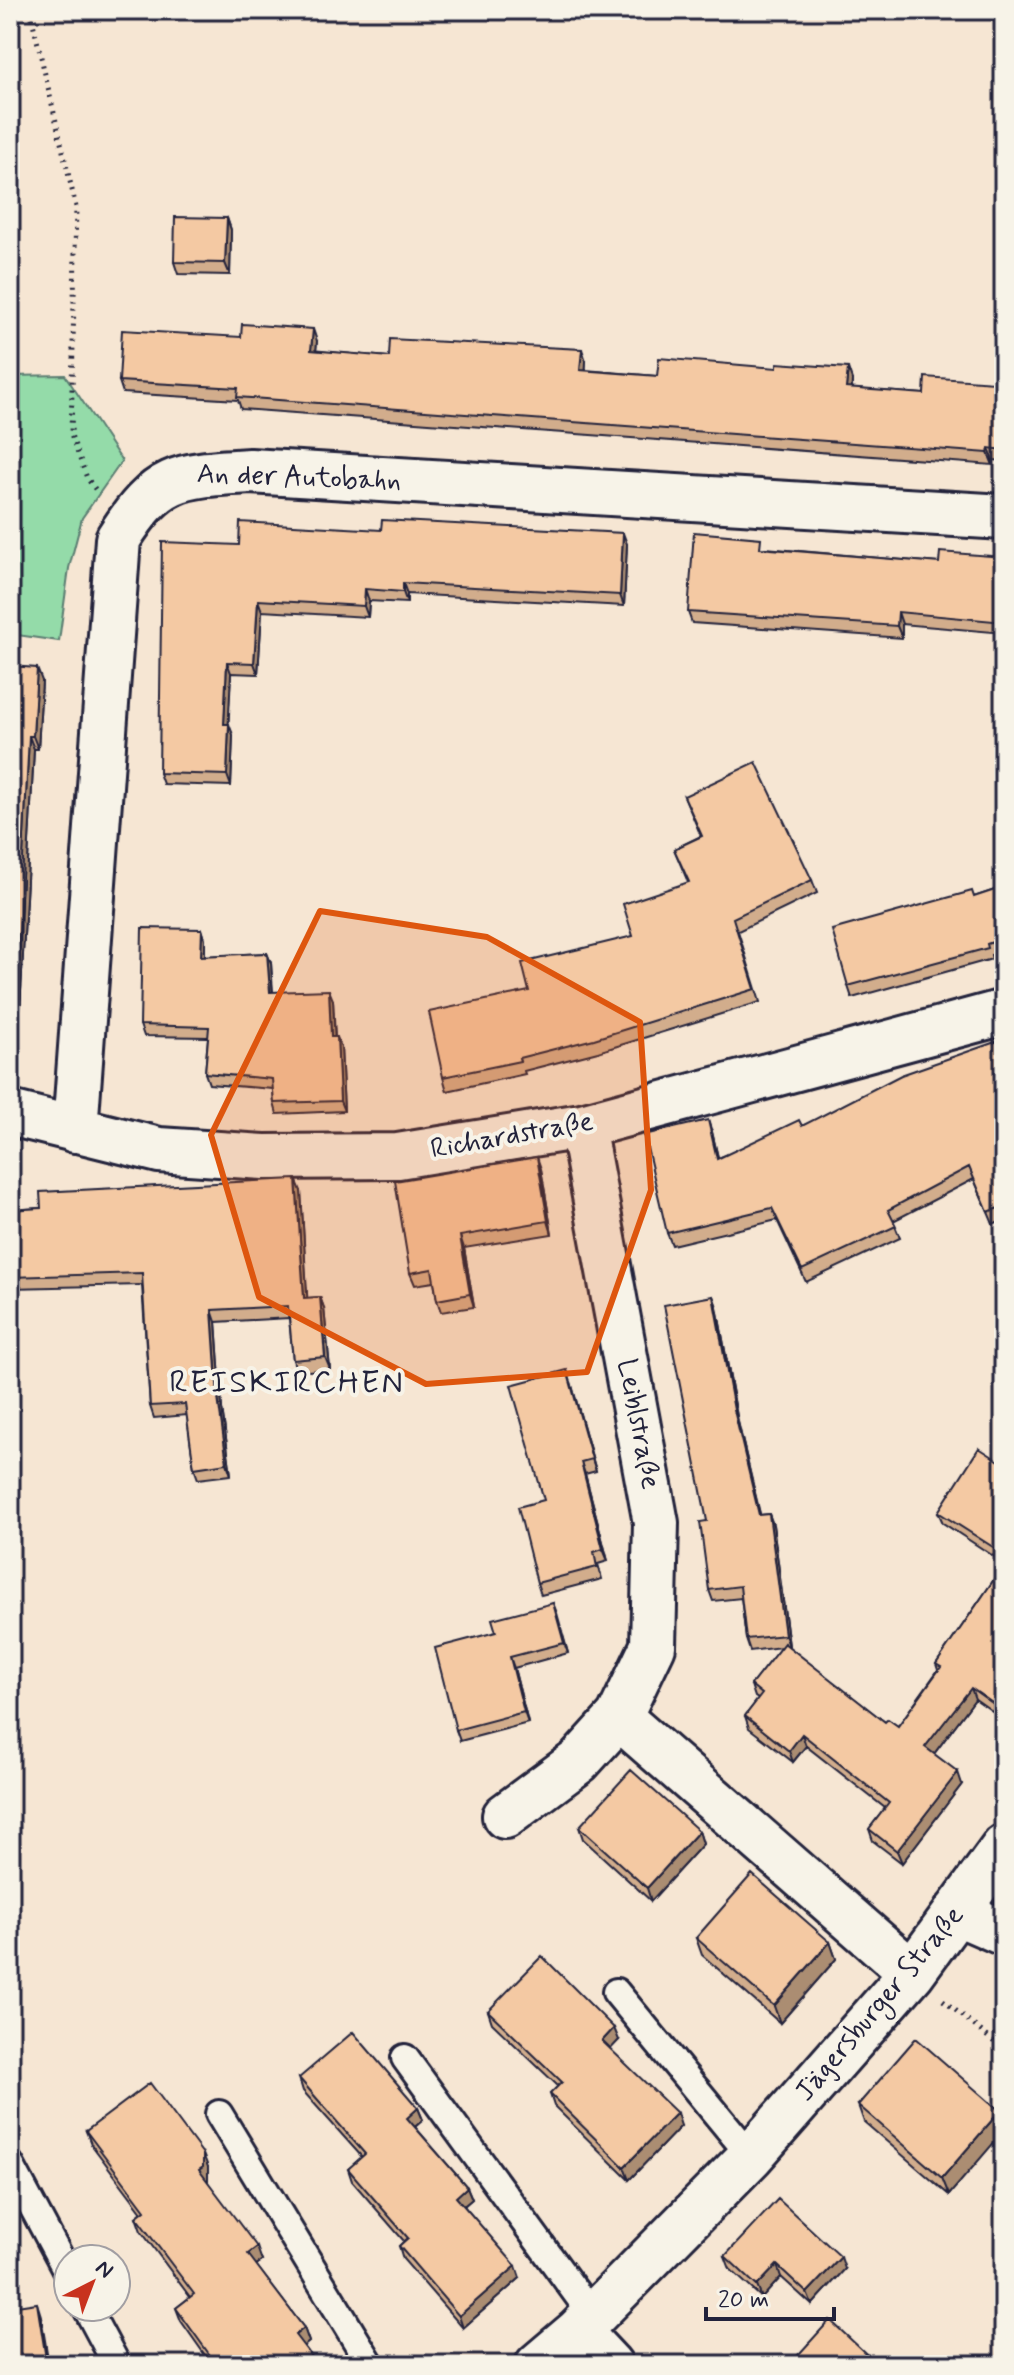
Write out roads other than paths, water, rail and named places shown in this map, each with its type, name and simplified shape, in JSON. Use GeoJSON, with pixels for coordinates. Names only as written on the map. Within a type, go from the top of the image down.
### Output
{"type":"FeatureCollection","features":[{"type":"Feature","properties":{"kind":"street","name":"An der Autobahn"},"geometry":{"type":"LineString","coordinates":[[75,1130],[118,539],[141,502],[187,474],[250,471],[1004,517]]}},
{"type":"Feature","properties":{"kind":"street","name":"Richardstraße"},"geometry":{"type":"LineString","coordinates":[[10,1113],[159,1150],[264,1157],[398,1156],[582,1126],[1004,1012]]}},
{"type":"Feature","properties":{"kind":"street","name":"Leiblstraße"},"geometry":{"type":"LineString","coordinates":[[505,1816],[579,1761],[619,1717],[653,1646],[656,1523],[582,1126]]}},
{"type":"Feature","properties":{"kind":"street"},"geometry":{"type":"LineString","coordinates":[[619,1717],[912,1973]]}},
{"type":"Feature","properties":{"kind":"street","name":"Jägersburger Straße"},"geometry":{"type":"LineString","coordinates":[[538,2365],[586,2324],[751,2156],[912,1973],[1004,1847]]}},
{"type":"Feature","properties":{"kind":"street"},"geometry":{"type":"LineString","coordinates":[[956,1912],[1004,1933]]}},
{"type":"Feature","properties":{"kind":"street"},"geometry":{"type":"LineString","coordinates":[[586,2324],[610,2365]]}},
{"type":"Feature","properties":{"kind":"lane"},"geometry":{"type":"LineString","coordinates":[[616,1992],[751,2156]]}},
{"type":"Feature","properties":{"kind":"lane"},"geometry":{"type":"LineString","coordinates":[[405,2058],[586,2324]]}},
{"type":"Feature","properties":{"kind":"lane"},"geometry":{"type":"LineString","coordinates":[[219,2114],[371,2365]]}},
{"type":"Feature","properties":{"kind":"lane"},"geometry":{"type":"LineString","coordinates":[[10,2164],[52,2243]]}},
{"type":"Feature","properties":{"kind":"lane"},"geometry":{"type":"LineString","coordinates":[[95,2323],[117,2365]]}},
{"type":"Feature","properties":{"kind":"district","name":"REISKIRCHEN"},"geometry":{"type":"Point","coordinates":[287,1383]}}]}
